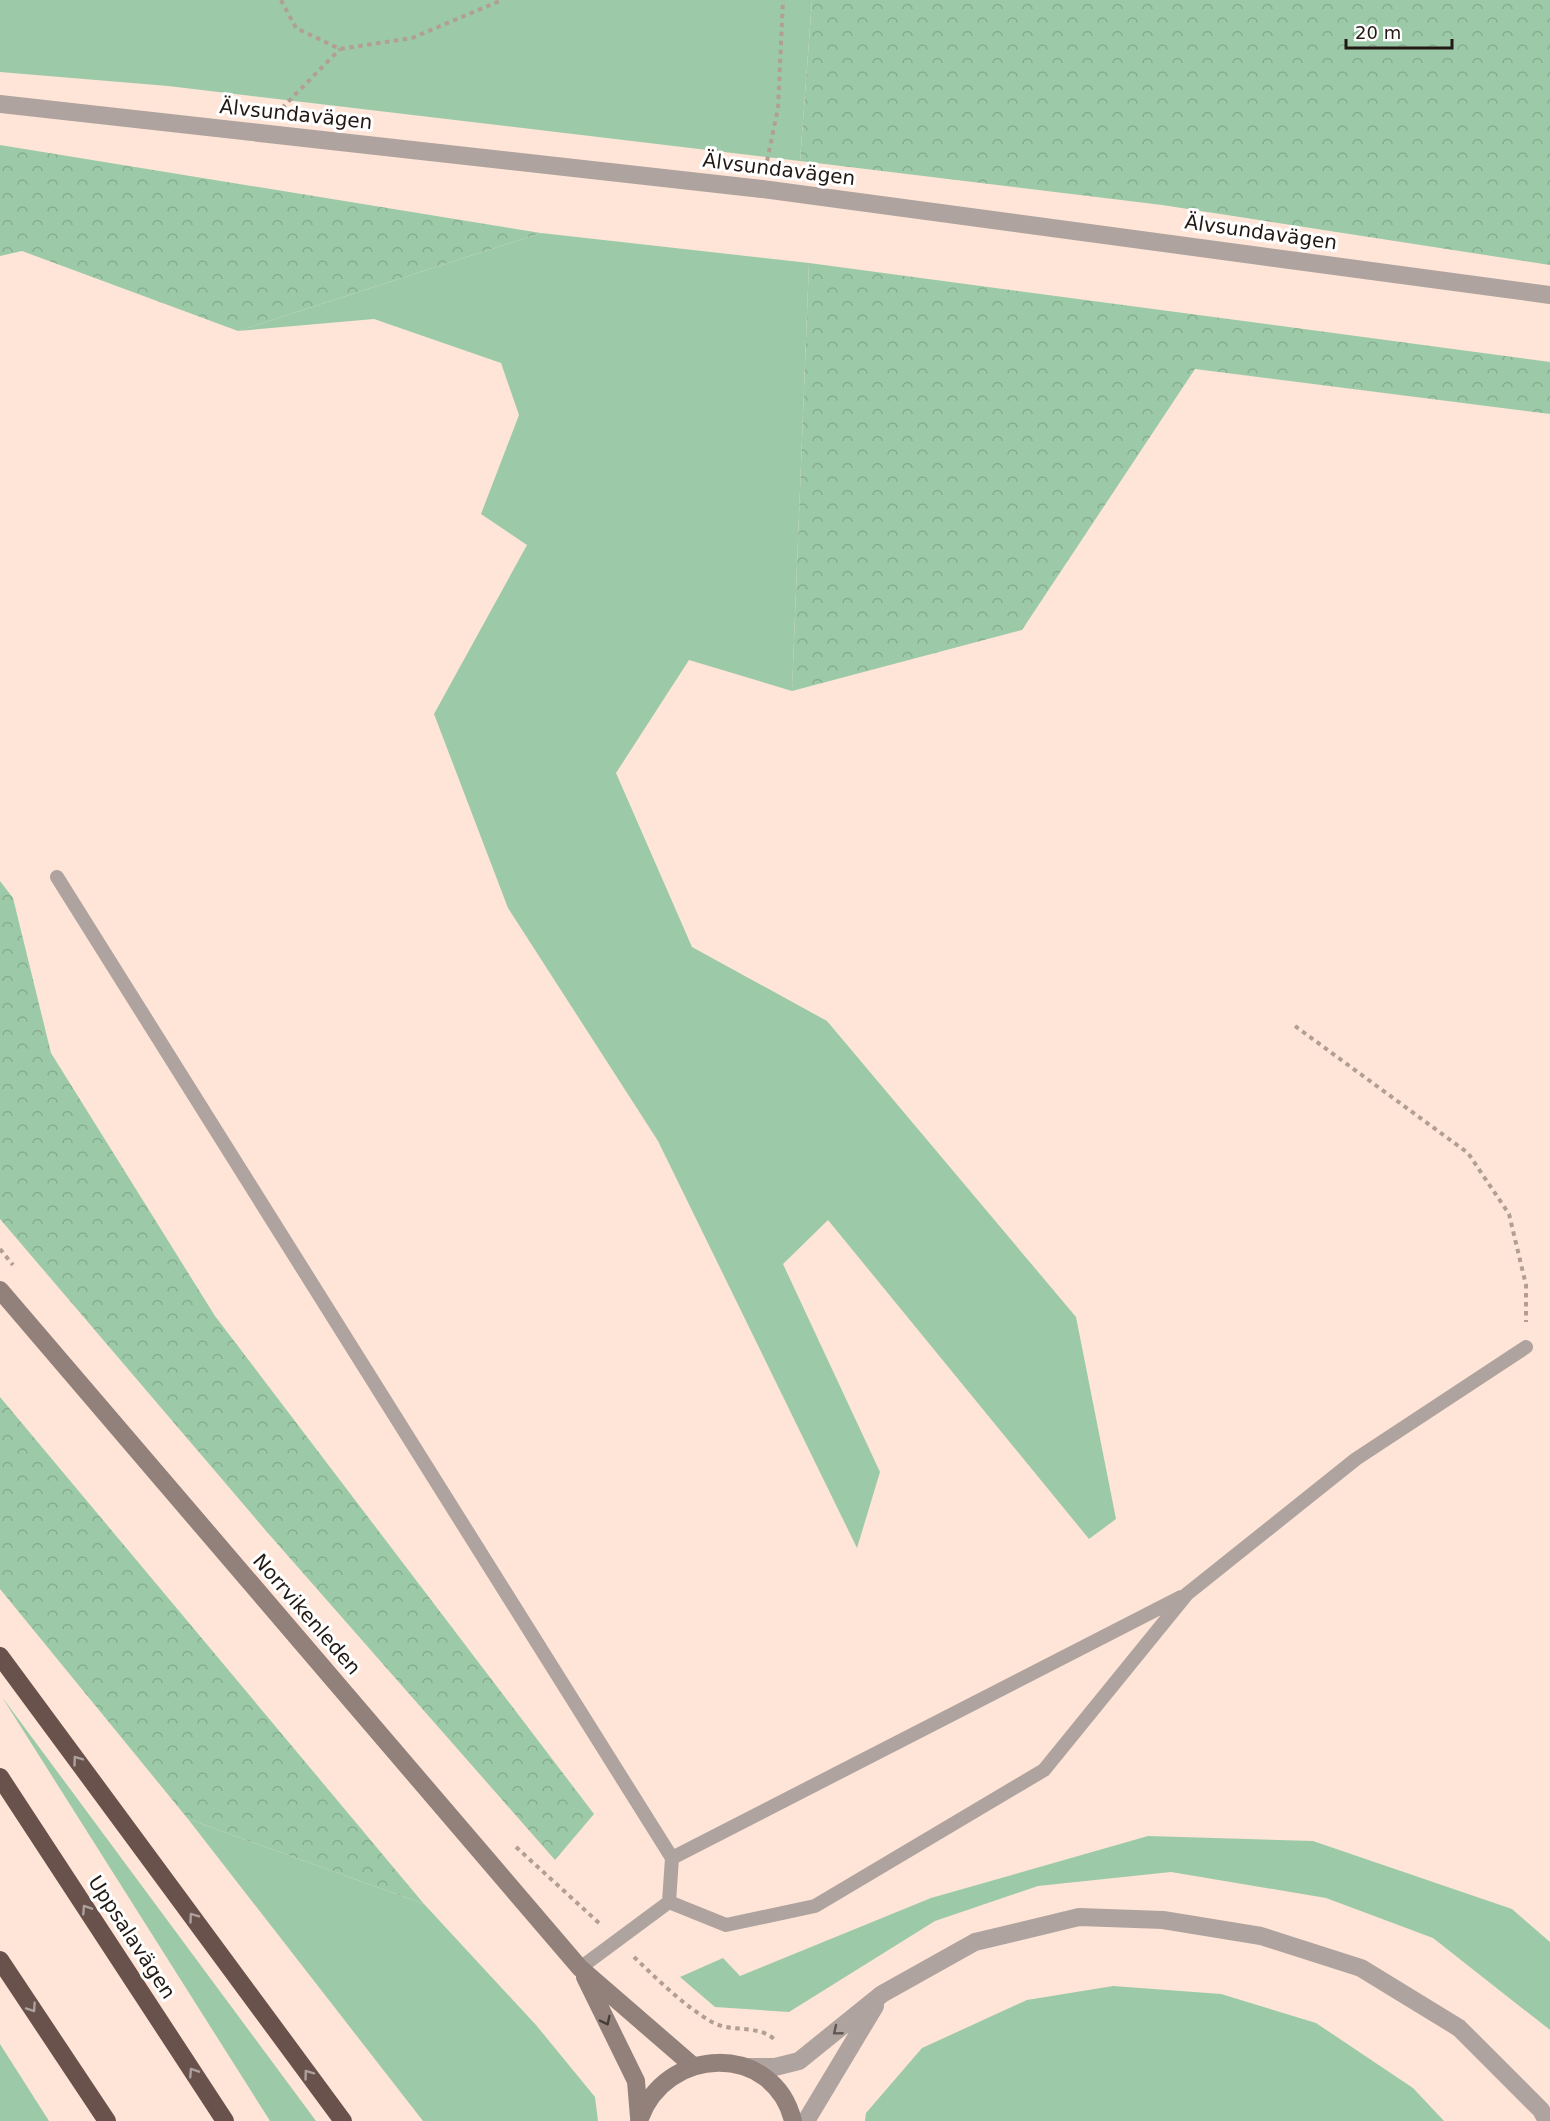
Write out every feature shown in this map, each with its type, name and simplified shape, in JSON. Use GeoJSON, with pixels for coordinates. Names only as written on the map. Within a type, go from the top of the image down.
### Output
{"type":"FeatureCollection","features":[{"type":"Feature","properties":{"kind":"highway"},"geometry":{"type":"LineString","coordinates":[[0,1656],[343,2121]]}},
{"type":"Feature","properties":{"kind":"highway","name":"Uppsalavägen"},"geometry":{"type":"LineString","coordinates":[[0,1777],[225,2121]]}},
{"type":"Feature","properties":{"kind":"highway"},"geometry":{"type":"LineString","coordinates":[[0,1960],[107,2121]]}},
{"type":"Feature","properties":{"kind":"main road","name":"Norrvikenleden"},"geometry":{"type":"LineString","coordinates":[[0,1290],[580,1968],[692,2065]]}},
{"type":"Feature","properties":{"kind":"main road","name":"Norrvikenleden"},"geometry":{"type":"LineString","coordinates":[[580,1968],[636,2081],[639,2120]]}},
{"type":"Feature","properties":{"kind":"main road"},"geometry":{"type":"LineString","coordinates":[[639,2120],[651,2094],[671,2075],[692,2065],[720,2062],[747,2067],[770,2082],[790,2110],[793,2121]]}},
{"type":"Feature","properties":{"kind":"street","name":"Älvsundavägen"},"geometry":{"type":"LineString","coordinates":[[0,104],[762,189],[1550,295]]}},
{"type":"Feature","properties":{"kind":"street"},"geometry":{"type":"LineString","coordinates":[[747,2067],[775,2067],[799,2061],[882,1994],[975,1942],[1079,1917],[1163,1920],[1261,1936],[1361,1968],[1459,2028],[1540,2110],[1547,2121]]}},
{"type":"Feature","properties":{"kind":"street"},"geometry":{"type":"LineString","coordinates":[[806,2121],[882,1994]]}},
{"type":"Feature","properties":{"kind":"lane"},"geometry":{"type":"LineString","coordinates":[[57,876],[672,1858],[669,1902],[580,1968]]}},
{"type":"Feature","properties":{"kind":"lane"},"geometry":{"type":"LineString","coordinates":[[672,1858],[1187,1594],[1356,1459],[1526,1347]]}},
{"type":"Feature","properties":{"kind":"lane"},"geometry":{"type":"LineString","coordinates":[[669,1902],[726,1925],[815,1906],[1005,1794],[1044,1770],[1187,1594]]}},
{"type":"Feature","properties":{"kind":"path"},"geometry":{"type":"LineString","coordinates":[[281,0],[296,27],[340,49],[412,38],[502,0]]}},
{"type":"Feature","properties":{"kind":"path"},"geometry":{"type":"LineString","coordinates":[[762,189],[778,108],[783,0]]}},
{"type":"Feature","properties":{"kind":"path"},"geometry":{"type":"LineString","coordinates":[[259,133],[340,49]]}},
{"type":"Feature","properties":{"kind":"path"},"geometry":{"type":"LineString","coordinates":[[1296,1026],[1468,1153],[1509,1214],[1526,1285],[1526,1347]]}},
{"type":"Feature","properties":{"kind":"path"},"geometry":{"type":"LineString","coordinates":[[0,1249],[20,1272]]}},
{"type":"Feature","properties":{"kind":"path"},"geometry":{"type":"LineString","coordinates":[[511,1843],[662,1984],[714,2024],[766,2032]]}},
{"type":"Feature","properties":{"kind":"green space"},"geometry":{"type":"Polygon","coordinates":[[[0,0],[812,0],[800,161],[168,86],[0,72],[0,0]]]}},
{"type":"Feature","properties":{"kind":"green space"},"geometry":{"type":"Polygon","coordinates":[[[812,0],[1550,0],[1550,265],[1162,205],[800,161],[812,0]]]}},
{"type":"Feature","properties":{"kind":"green space"},"geometry":{"type":"Polygon","coordinates":[[[0,145],[541,233],[238,331],[22,251],[0,256],[0,145]]]}},
{"type":"Feature","properties":{"kind":"green space"},"geometry":{"type":"Polygon","coordinates":[[[541,233],[809,263],[792,691],[689,660],[616,773],[692,947],[827,1021],[1076,1317],[1116,1519],[1089,1539],[828,1220],[783,1264],[880,1472],[857,1548],[658,1141],[508,908],[434,714],[527,545],[481,514],[519,415],[501,363],[374,319],[238,331],[541,233]]]}},
{"type":"Feature","properties":{"kind":"green space"},"geometry":{"type":"Polygon","coordinates":[[[809,263],[1550,362],[1550,414],[1195,369],[1022,630],[792,691],[809,263]]]}},
{"type":"Feature","properties":{"kind":"green space"},"geometry":{"type":"Polygon","coordinates":[[[0,881],[13,898],[51,1053],[215,1316],[594,1814],[555,1860],[267,1532],[0,1219],[0,881]]]}},
{"type":"Feature","properties":{"kind":"green space"},"geometry":{"type":"Polygon","coordinates":[[[0,1397],[424,1904],[188,1819],[0,1589],[0,1397]]]}},
{"type":"Feature","properties":{"kind":"green space"},"geometry":{"type":"Polygon","coordinates":[[[2,1697],[316,2121],[270,2121],[2,1697]]]}},
{"type":"Feature","properties":{"kind":"green space"},"geometry":{"type":"Polygon","coordinates":[[[188,1819],[424,1904],[536,2025],[595,2097],[598,2121],[423,2121],[188,1819]]]}},
{"type":"Feature","properties":{"kind":"green space"},"geometry":{"type":"Polygon","coordinates":[[[1148,1836],[1313,1841],[1512,1909],[1550,1942],[1550,2030],[1433,1938],[1326,1898],[1171,1872],[1038,1886],[935,1921],[789,2012],[715,2007],[680,1977],[723,1958],[740,1976],[931,1898],[1148,1836]]]}},
{"type":"Feature","properties":{"kind":"green space"},"geometry":{"type":"Polygon","coordinates":[[[1113,1986],[1221,1994],[1316,2023],[1413,2088],[1444,2121],[865,2121],[866,2113],[922,2048],[1027,2000],[1113,1986]]]}},
{"type":"Feature","properties":{"kind":"green space"},"geometry":{"type":"Polygon","coordinates":[[[0,2044],[49,2121],[0,2121],[0,2044]]]}}]}
